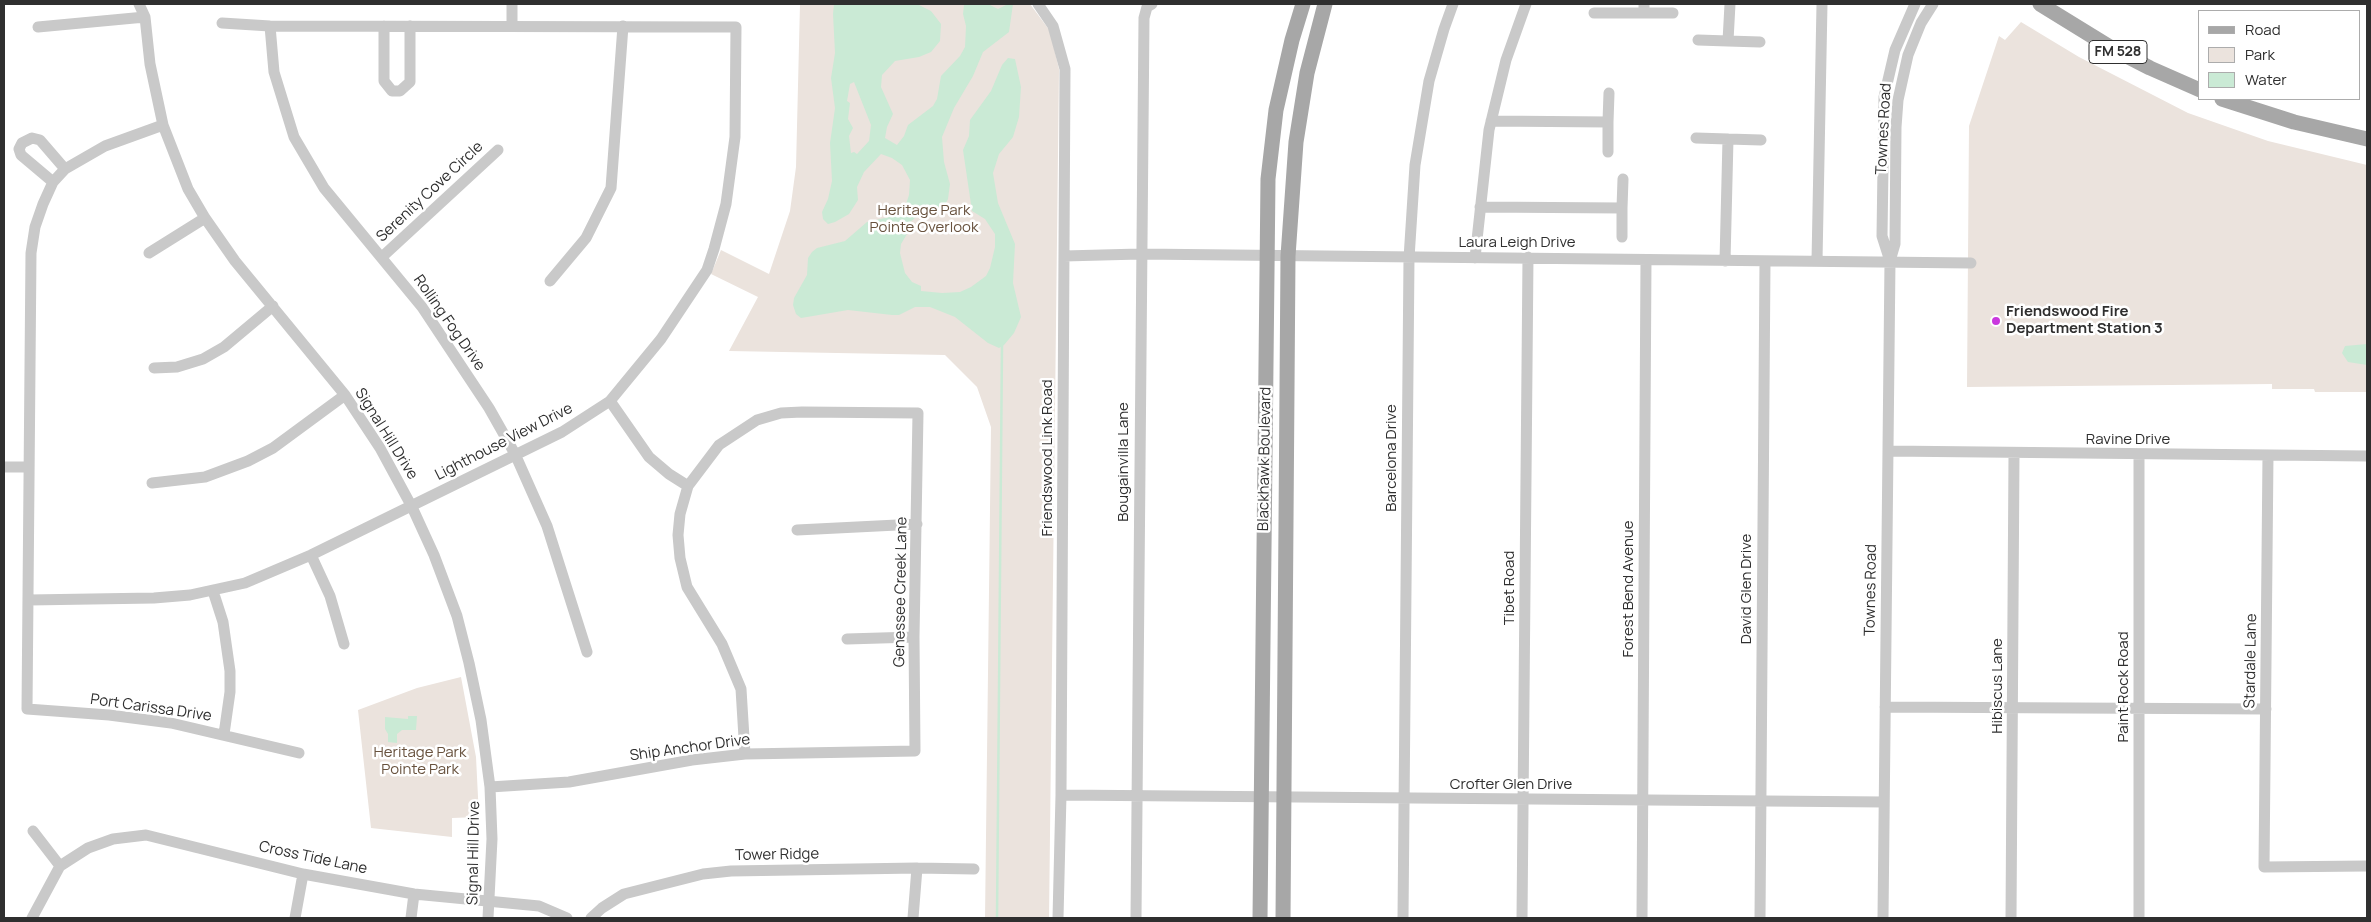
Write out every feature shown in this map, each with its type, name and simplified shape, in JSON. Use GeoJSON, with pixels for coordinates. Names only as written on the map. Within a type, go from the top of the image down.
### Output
{"type":"FeatureCollection","features":[{"type":"Feature","properties":{"kind":"main road","name":"Blackhawk Boulevard"},"geometry":{"type":"LineString","coordinates":[[1260,918],[1268,179],[1276,110],[1292,40],[1303,4]]}},
{"type":"Feature","properties":{"kind":"main road","name":"Blackhawk Boulevard"},"geometry":{"type":"LineString","coordinates":[[1283,918],[1282,796],[1286,630],[1288,256],[1296,142],[1307,74],[1325,4]]}},
{"type":"Feature","properties":{"kind":"main road","name":"FM 528"},"geometry":{"type":"LineString","coordinates":[[2040,4],[2112,49],[2198,89]]}},
{"type":"Feature","properties":{"kind":"main road"},"geometry":{"type":"LineString","coordinates":[[2225,100],[2294,122],[2367,139]]}},
{"type":"Feature","properties":{"kind":"main road"},"geometry":{"type":"LineString","coordinates":[[1264,504],[1287,505]]}},
{"type":"Feature","properties":{"kind":"main road"},"geometry":{"type":"LineString","coordinates":[[1263,630],[1286,630]]}},
{"type":"Feature","properties":{"kind":"street"},"geometry":{"type":"LineString","coordinates":[[512,4],[512,26]]}},
{"type":"Feature","properties":{"kind":"street","name":"Friendswood Link Road"},"geometry":{"type":"LineString","coordinates":[[1038,4],[1053,26],[1065,69],[1058,918]]}},
{"type":"Feature","properties":{"kind":"street","name":"Barcelona Drive"},"geometry":{"type":"LineString","coordinates":[[1403,918],[1409,258],[1415,165],[1429,81],[1453,4]]}},
{"type":"Feature","properties":{"kind":"street"},"geometry":{"type":"LineString","coordinates":[[1474,258],[1491,121],[1506,60],[1526,4]]}},
{"type":"Feature","properties":{"kind":"street"},"geometry":{"type":"LineString","coordinates":[[1728,41],[1730,4]]}},
{"type":"Feature","properties":{"kind":"street"},"geometry":{"type":"LineString","coordinates":[[1817,261],[1822,4]]}},
{"type":"Feature","properties":{"kind":"street","name":"Townes Road"},"geometry":{"type":"LineString","coordinates":[[1890,262],[1882,236],[1884,97],[1895,50],[1914,4]]}},
{"type":"Feature","properties":{"kind":"street","name":"Townes Road"},"geometry":{"type":"LineString","coordinates":[[1883,918],[1890,262],[1895,244],[1898,100],[1908,55],[1921,23],[1932,4]]}},
{"type":"Feature","properties":{"kind":"street","name":"Bougainvilla Lane"},"geometry":{"type":"LineString","coordinates":[[1136,918],[1140,254],[1144,18],[1150,6]]}},
{"type":"Feature","properties":{"kind":"street"},"geometry":{"type":"LineString","coordinates":[[1594,13],[1644,8],[1673,13]]}},
{"type":"Feature","properties":{"kind":"street"},"geometry":{"type":"LineString","coordinates":[[38,26],[143,9]]}},
{"type":"Feature","properties":{"kind":"street","name":"Signal Hill Drive"},"geometry":{"type":"LineString","coordinates":[[143,9],[150,64],[164,125],[188,189],[205,218],[235,261],[345,395],[380,448],[412,506],[434,555],[459,625],[481,720],[490,787],[490,900],[488,918]]}},
{"type":"Feature","properties":{"kind":"street"},"geometry":{"type":"LineString","coordinates":[[222,23],[270,26],[623,26],[611,188],[586,238],[550,281]]}},
{"type":"Feature","properties":{"kind":"street","name":"Rolling Fog Drive"},"geometry":{"type":"LineString","coordinates":[[270,26],[274,72],[294,138],[324,188],[422,306],[455,354],[515,454],[547,526],[587,652]]}},
{"type":"Feature","properties":{"kind":"street"},"geometry":{"type":"LineString","coordinates":[[384,26],[384,81],[392,91],[400,91],[410,82],[410,26]]}},
{"type":"Feature","properties":{"kind":"street","name":"Lighthouse View Drive"},"geometry":{"type":"LineString","coordinates":[[29,600],[154,598],[213,591],[245,583],[311,555],[562,432],[610,401],[661,339],[707,270],[728,194],[735,137],[736,27],[623,26]]}},
{"type":"Feature","properties":{"kind":"street"},"geometry":{"type":"LineString","coordinates":[[1698,40],[1760,42]]}},
{"type":"Feature","properties":{"kind":"street"},"geometry":{"type":"LineString","coordinates":[[1608,152],[1609,93]]}},
{"type":"Feature","properties":{"kind":"street"},"geometry":{"type":"LineString","coordinates":[[1491,121],[1608,122]]}},
{"type":"Feature","properties":{"kind":"street"},"geometry":{"type":"LineString","coordinates":[[29,600],[28,467],[31,253],[35,226],[53,182],[65,169],[105,146],[164,125]]}},
{"type":"Feature","properties":{"kind":"street"},"geometry":{"type":"LineString","coordinates":[[53,182],[21,155],[19,149],[22,143],[32,138],[40,140],[65,169]]}},
{"type":"Feature","properties":{"kind":"street"},"geometry":{"type":"LineString","coordinates":[[1696,138],[1762,140]]}},
{"type":"Feature","properties":{"kind":"street"},"geometry":{"type":"LineString","coordinates":[[1725,261],[1728,140]]}},
{"type":"Feature","properties":{"kind":"street","name":"Serenity Cove Circle"},"geometry":{"type":"LineString","coordinates":[[382,257],[498,150]]}},
{"type":"Feature","properties":{"kind":"street"},"geometry":{"type":"LineString","coordinates":[[1622,237],[1623,179]]}},
{"type":"Feature","properties":{"kind":"street"},"geometry":{"type":"LineString","coordinates":[[1480,207],[1622,208]]}},
{"type":"Feature","properties":{"kind":"street"},"geometry":{"type":"LineString","coordinates":[[150,253],[205,218]]}},
{"type":"Feature","properties":{"kind":"street","name":"Laura Leigh Drive"},"geometry":{"type":"LineString","coordinates":[[1064,256],[1140,254],[1971,263]]}},
{"type":"Feature","properties":{"kind":"street","name":"Tibet Road"},"geometry":{"type":"LineString","coordinates":[[1522,918],[1528,257]]}},
{"type":"Feature","properties":{"kind":"street","name":"Forest Bend Avenue"},"geometry":{"type":"LineString","coordinates":[[1642,918],[1646,260]]}},
{"type":"Feature","properties":{"kind":"street","name":"David Glen Drive"},"geometry":{"type":"LineString","coordinates":[[1760,918],[1765,261]]}},
{"type":"Feature","properties":{"kind":"street"},"geometry":{"type":"LineString","coordinates":[[154,368],[176,368],[203,359],[224,347],[273,306]]}},
{"type":"Feature","properties":{"kind":"street"},"geometry":{"type":"LineString","coordinates":[[152,483],[205,477],[248,461],[273,448],[345,395]]}},
{"type":"Feature","properties":{"kind":"street"},"geometry":{"type":"LineString","coordinates":[[610,401],[649,457],[669,474],[688,486],[680,514],[678,535],[680,558],[687,587],[722,644],[741,689],[745,754]]}},
{"type":"Feature","properties":{"kind":"street","name":"Genessee Creek Lane"},"geometry":{"type":"LineString","coordinates":[[688,486],[719,445],[757,420],[781,413],[802,412],[918,413],[914,637],[915,751],[894,751]]}},
{"type":"Feature","properties":{"kind":"street","name":"Ravine Drive"},"geometry":{"type":"LineString","coordinates":[[1888,451],[2140,456],[2367,456]]}},
{"type":"Feature","properties":{"kind":"street","name":"Hibiscus Lane"},"geometry":{"type":"LineString","coordinates":[[2011,918],[2014,454]]}},
{"type":"Feature","properties":{"kind":"street","name":"Stardale Lane"},"geometry":{"type":"LineString","coordinates":[[2268,455],[2264,867],[2367,866]]}},
{"type":"Feature","properties":{"kind":"street","name":"Paint Rock Road"},"geometry":{"type":"LineString","coordinates":[[2139,918],[2140,456]]}},
{"type":"Feature","properties":{"kind":"street"},"geometry":{"type":"LineString","coordinates":[[4,467],[28,467]]}},
{"type":"Feature","properties":{"kind":"street"},"geometry":{"type":"LineString","coordinates":[[797,530],[917,524]]}},
{"type":"Feature","properties":{"kind":"street"},"geometry":{"type":"LineString","coordinates":[[311,555],[330,596],[344,644]]}},
{"type":"Feature","properties":{"kind":"street"},"geometry":{"type":"LineString","coordinates":[[213,591],[223,622],[230,671],[230,692],[224,734]]}},
{"type":"Feature","properties":{"kind":"street","name":"Port Carissa Drive"},"geometry":{"type":"LineString","coordinates":[[29,600],[27,709],[118,716],[171,723],[299,753]]}},
{"type":"Feature","properties":{"kind":"street"},"geometry":{"type":"LineString","coordinates":[[847,639],[914,637]]}},
{"type":"Feature","properties":{"kind":"street"},"geometry":{"type":"LineString","coordinates":[[1885,708],[2266,709]]}},
{"type":"Feature","properties":{"kind":"street","name":"Ship Anchor Drive"},"geometry":{"type":"LineString","coordinates":[[490,787],[569,782],[692,760],[745,754],[894,751]]}},
{"type":"Feature","properties":{"kind":"street","name":"Crofter Glen Drive"},"geometry":{"type":"LineString","coordinates":[[1060,795],[1884,802]]}},
{"type":"Feature","properties":{"kind":"street"},"geometry":{"type":"LineString","coordinates":[[32,918],[60,866],[33,831]]}},
{"type":"Feature","properties":{"kind":"street","name":"Cross Tide Lane"},"geometry":{"type":"LineString","coordinates":[[60,866],[88,848],[113,839],[146,834],[303,874],[414,894],[539,906],[567,918]]}},
{"type":"Feature","properties":{"kind":"street"},"geometry":{"type":"LineString","coordinates":[[913,918],[917,868]]}},
{"type":"Feature","properties":{"kind":"street","name":"Tower Ridge"},"geometry":{"type":"LineString","coordinates":[[591,918],[602,908],[624,894],[703,874],[731,871],[974,869]]}},
{"type":"Feature","properties":{"kind":"street"},"geometry":{"type":"LineString","coordinates":[[296,918],[303,874]]}},
{"type":"Feature","properties":{"kind":"street"},"geometry":{"type":"LineString","coordinates":[[411,918],[414,894]]}},
{"type":"Feature","properties":{"kind":"green space","name":"Heritage Park Pointe Overlook"},"geometry":{"type":"Polygon","coordinates":[[[800,4],[1030,4],[1050,31],[1059,69],[1049,918],[985,918],[991,427],[977,387],[945,355],[729,351],[758,297],[711,274],[721,250],[769,274],[790,211],[796,167],[800,4]]]}},
{"type":"Feature","properties":{"kind":"green space"},"geometry":{"type":"Polygon","coordinates":[[[2021,22],[2079,57],[2188,113],[2268,141],[2367,165],[2367,392],[2315,392],[2314,389],[2272,389],[2272,384],[1967,387],[1969,126],[1999,36],[2005,40],[2021,22]]]}},
{"type":"Feature","properties":{"kind":"green space","name":"Heritage Park Pointe Park"},"geometry":{"type":"Polygon","coordinates":[[[461,677],[476,757],[479,817],[452,818],[452,837],[371,828],[358,710],[417,688],[461,677]]]}},
{"type":"Feature","properties":{"kind":"water"},"geometry":{"type":"Polygon","coordinates":[[[834,4],[917,4],[931,11],[941,24],[940,41],[931,52],[919,57],[895,61],[882,75],[881,87],[893,114],[887,127],[885,138],[897,145],[904,136],[908,125],[933,106],[937,99],[941,76],[960,56],[965,47],[964,5],[988,4],[998,9],[1008,4],[1013,4],[1009,32],[983,52],[973,76],[954,108],[942,137],[944,162],[950,184],[948,199],[946,203],[915,218],[903,228],[907,234],[901,244],[900,253],[905,273],[912,282],[921,286],[921,291],[960,292],[971,287],[986,276],[995,247],[995,234],[985,219],[972,211],[963,150],[969,136],[970,120],[991,91],[1002,65],[1008,58],[1015,59],[1021,87],[1019,117],[1013,137],[999,154],[993,173],[998,203],[1015,244],[1013,283],[1021,317],[1014,333],[999,348],[988,343],[955,317],[930,307],[915,307],[899,315],[848,310],[801,318],[796,314],[793,305],[794,298],[807,275],[808,258],[812,252],[817,248],[845,241],[867,222],[894,216],[905,207],[909,195],[910,180],[902,165],[892,158],[881,154],[864,172],[857,187],[858,200],[849,214],[828,224],[823,219],[822,212],[828,199],[832,181],[830,143],[835,108],[831,78],[835,53],[834,4]],[[854,82],[850,84],[847,101],[850,103],[848,119],[853,128],[849,136],[851,153],[857,154],[869,141],[871,125],[854,82]]]}},
{"type":"Feature","properties":{"kind":"water"},"geometry":{"type":"Polygon","coordinates":[[[2367,344],[2367,365],[2348,362],[2342,353],[2345,346],[2367,344]]]}},
{"type":"Feature","properties":{"kind":"water"},"geometry":{"type":"Polygon","coordinates":[[[408,716],[417,716],[416,730],[402,730],[397,734],[397,743],[388,742],[385,717],[408,719],[408,716]]]}},
{"type":"Feature","properties":{"kind":"waterway"},"geometry":{"type":"LineString","coordinates":[[997,918],[1002,345]]}},
{"type":"Feature","properties":{"kind":"place","name":"Friendswood Fire Department Station 3"},"geometry":{"type":"Point","coordinates":[1996,321]}}]}
